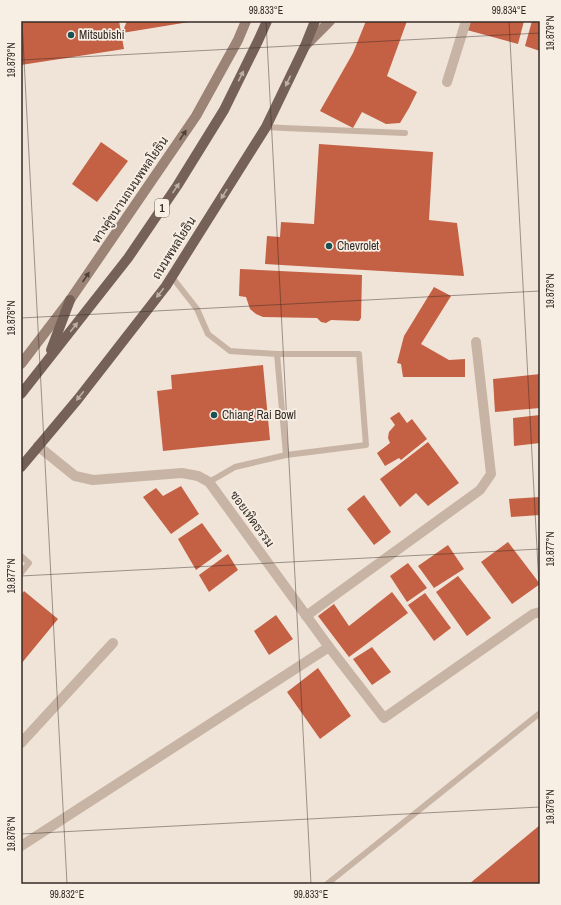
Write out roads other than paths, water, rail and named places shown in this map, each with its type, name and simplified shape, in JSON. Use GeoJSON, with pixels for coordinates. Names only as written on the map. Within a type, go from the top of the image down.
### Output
{"type":"FeatureCollection","features":[{"type":"Feature","properties":{"kind":"main road","name":"ทางคู่ขนานถนนพหลโยธิน"},"geometry":{"type":"LineString","coordinates":[[21,364],[70,300],[196,116],[238,40],[246,21]]}},
{"type":"Feature","properties":{"kind":"main road","name":"1"},"geometry":{"type":"LineString","coordinates":[[21,394],[128,258],[177,186],[224,110],[267,21]]}},
{"type":"Feature","properties":{"kind":"main road","name":"ถนนพหลโยธิน"},"geometry":{"type":"LineString","coordinates":[[21,467],[78,399],[166,286],[266,127],[305,46],[315,21]]}},
{"type":"Feature","properties":{"kind":"main road"},"geometry":{"type":"LineString","coordinates":[[305,46],[330,21]]}},
{"type":"Feature","properties":{"kind":"main road"},"geometry":{"type":"LineString","coordinates":[[47,361],[70,300]]}},
{"type":"Feature","properties":{"kind":"street"},"geometry":{"type":"LineString","coordinates":[[447,82],[466,21]]}},
{"type":"Feature","properties":{"kind":"street"},"geometry":{"type":"LineString","coordinates":[[306,616],[480,490],[491,474],[476,342]]}},
{"type":"Feature","properties":{"kind":"street"},"geometry":{"type":"LineString","coordinates":[[38,446],[75,476],[93,480],[182,473],[198,476],[209,482]]}},
{"type":"Feature","properties":{"kind":"street","name":"ซอยเทิดธรรม"},"geometry":{"type":"LineString","coordinates":[[209,482],[306,616],[384,718],[533,614],[540,612]]}},
{"type":"Feature","properties":{"kind":"street"},"geometry":{"type":"LineString","coordinates":[[21,743],[114,643]]}},
{"type":"Feature","properties":{"kind":"street"},"geometry":{"type":"LineString","coordinates":[[21,846],[329,647]]}},
{"type":"Feature","properties":{"kind":"lane"},"geometry":{"type":"LineString","coordinates":[[266,127],[405,133]]}},
{"type":"Feature","properties":{"kind":"lane"},"geometry":{"type":"LineString","coordinates":[[172,276],[197,309],[208,334],[230,351],[277,354],[359,354],[366,444],[286,455],[235,467],[209,482]]}},
{"type":"Feature","properties":{"kind":"lane"},"geometry":{"type":"LineString","coordinates":[[277,354],[286,455]]}},
{"type":"Feature","properties":{"kind":"lane"},"geometry":{"type":"LineString","coordinates":[[21,556],[29,563],[21,573]]}},
{"type":"Feature","properties":{"kind":"lane"},"geometry":{"type":"LineString","coordinates":[[328,884],[540,713]]}},
{"type":"Feature","properties":{"kind":"place","name":"Mitsubishi"},"geometry":{"type":"Point","coordinates":[71,35]}},
{"type":"Feature","properties":{"kind":"place","name":"Chevrolet"},"geometry":{"type":"Point","coordinates":[329,246]}},
{"type":"Feature","properties":{"kind":"place","name":"Chiang Rai Bowl"},"geometry":{"type":"Point","coordinates":[214,415]}}]}
